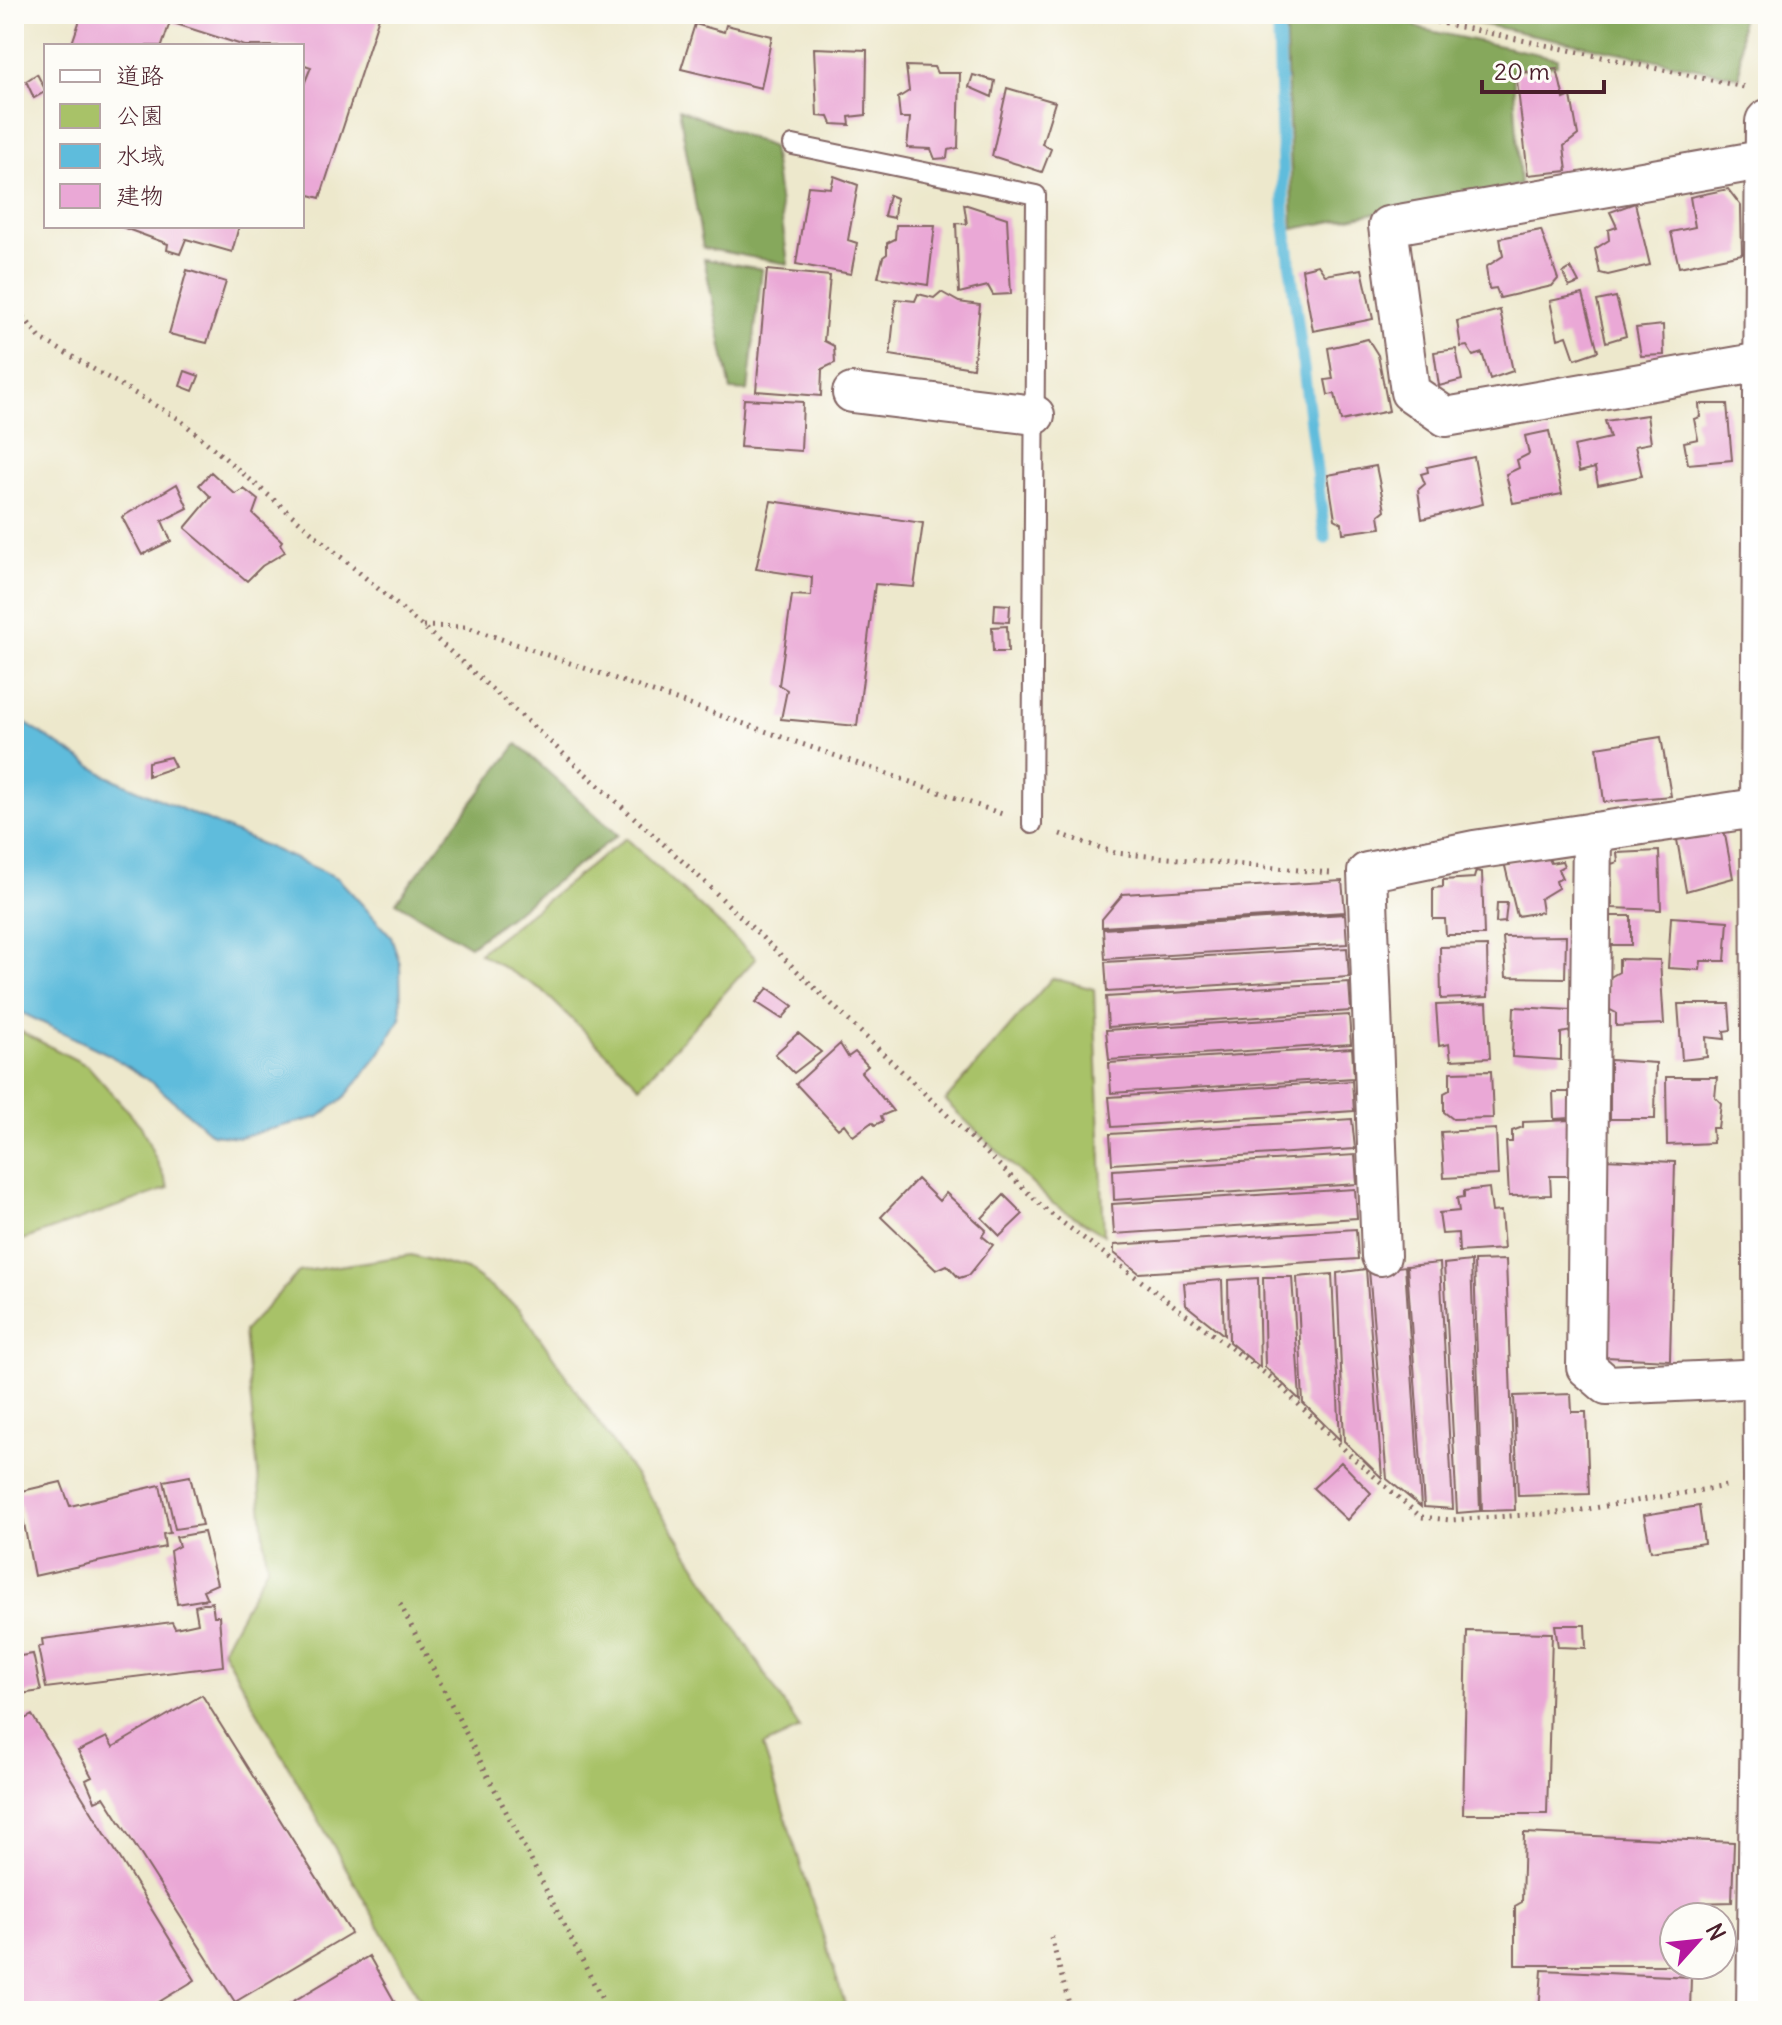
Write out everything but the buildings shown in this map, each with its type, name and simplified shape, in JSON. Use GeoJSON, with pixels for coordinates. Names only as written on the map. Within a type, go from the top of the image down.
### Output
{"type":"FeatureCollection","features":[{"type":"Feature","properties":{"kind":"main road"},"geometry":{"type":"LineString","coordinates":[[1759,2011],[1766,1479],[1763,807],[1768,159],[1760,105]]}},
{"type":"Feature","properties":{"kind":"street"},"geometry":{"type":"LineString","coordinates":[[1767,361],[1446,417],[1410,392],[1388,226],[1768,159]]}},
{"type":"Feature","properties":{"kind":"street"},"geometry":{"type":"LineString","coordinates":[[852,393],[1035,415]]}},
{"type":"Feature","properties":{"kind":"street"},"geometry":{"type":"LineString","coordinates":[[1381,1256],[1367,872],[1474,850],[1763,807]]}},
{"type":"Feature","properties":{"kind":"street"},"geometry":{"type":"LineString","coordinates":[[1592,832],[1586,1367],[1607,1385],[1766,1378]]}},
{"type":"Feature","properties":{"kind":"lane"},"geometry":{"type":"LineString","coordinates":[[793,145],[1036,195],[1032,824]]}},
{"type":"Feature","properties":{"kind":"path"},"geometry":{"type":"LineString","coordinates":[[1414,14],[1422,19],[1760,105]]}},
{"type":"Feature","properties":{"kind":"path"},"geometry":{"type":"LineString","coordinates":[[14,304],[40,338],[179,419],[422,626],[691,869],[1047,1211],[1274,1380],[1353,1458],[1421,1517],[1451,1520],[1570,1512],[1766,1479]]}},
{"type":"Feature","properties":{"kind":"path"},"geometry":{"type":"LineString","coordinates":[[422,626],[467,627],[1115,853],[1353,875],[1367,872]]}},
{"type":"Feature","properties":{"kind":"path"},"geometry":{"type":"LineString","coordinates":[[400,1604],[608,2011]]}},
{"type":"Feature","properties":{"kind":"path"},"geometry":{"type":"LineString","coordinates":[[1051,1937],[1071,2011]]}},
{"type":"Feature","properties":{"kind":"green space"},"geometry":{"type":"Polygon","coordinates":[[[1285,14],[1395,14],[1421,29],[1557,58],[1557,65],[1513,70],[1520,185],[1293,229],[1285,14]]]}},
{"type":"Feature","properties":{"kind":"green space"},"geometry":{"type":"Polygon","coordinates":[[[1431,14],[1741,14],[1740,77],[1431,14]]]}},
{"type":"Feature","properties":{"kind":"green space"},"geometry":{"type":"Polygon","coordinates":[[[679,109],[772,147],[788,264],[703,248],[679,109]]]}},
{"type":"Feature","properties":{"kind":"green space"},"geometry":{"type":"Polygon","coordinates":[[[704,259],[762,269],[748,391],[731,390],[704,259]]]}},
{"type":"Feature","properties":{"kind":"green space"},"geometry":{"type":"Polygon","coordinates":[[[517,744],[618,835],[470,946],[396,902],[517,744]]]}},
{"type":"Feature","properties":{"kind":"green space"},"geometry":{"type":"Polygon","coordinates":[[[626,838],[756,958],[640,1086],[542,990],[479,953],[626,838]]]}},
{"type":"Feature","properties":{"kind":"green space"},"geometry":{"type":"Polygon","coordinates":[[[1052,978],[1094,989],[1104,1235],[1052,1203],[945,1101],[1052,978]]]}},
{"type":"Feature","properties":{"kind":"green space"},"geometry":{"type":"Polygon","coordinates":[[[14,1028],[88,1066],[141,1126],[169,1188],[14,1243],[14,1028]]]}},
{"type":"Feature","properties":{"kind":"green space"},"geometry":{"type":"Polygon","coordinates":[[[411,1255],[467,1270],[520,1309],[677,1536],[800,1729],[763,1746],[847,2011],[427,2011],[222,1649],[267,1567],[244,1331],[299,1272],[411,1255]]]}},
{"type":"Feature","properties":{"kind":"water"},"geometry":{"type":"Polygon","coordinates":[[[14,716],[107,776],[338,878],[391,936],[400,964],[401,1017],[381,1052],[345,1097],[319,1117],[239,1137],[212,1134],[154,1084],[108,1054],[14,1009],[14,716]]]}},
{"type":"Feature","properties":{"kind":"waterway"},"geometry":{"type":"LineString","coordinates":[[1278,14],[1284,215],[1325,538]]}}]}
